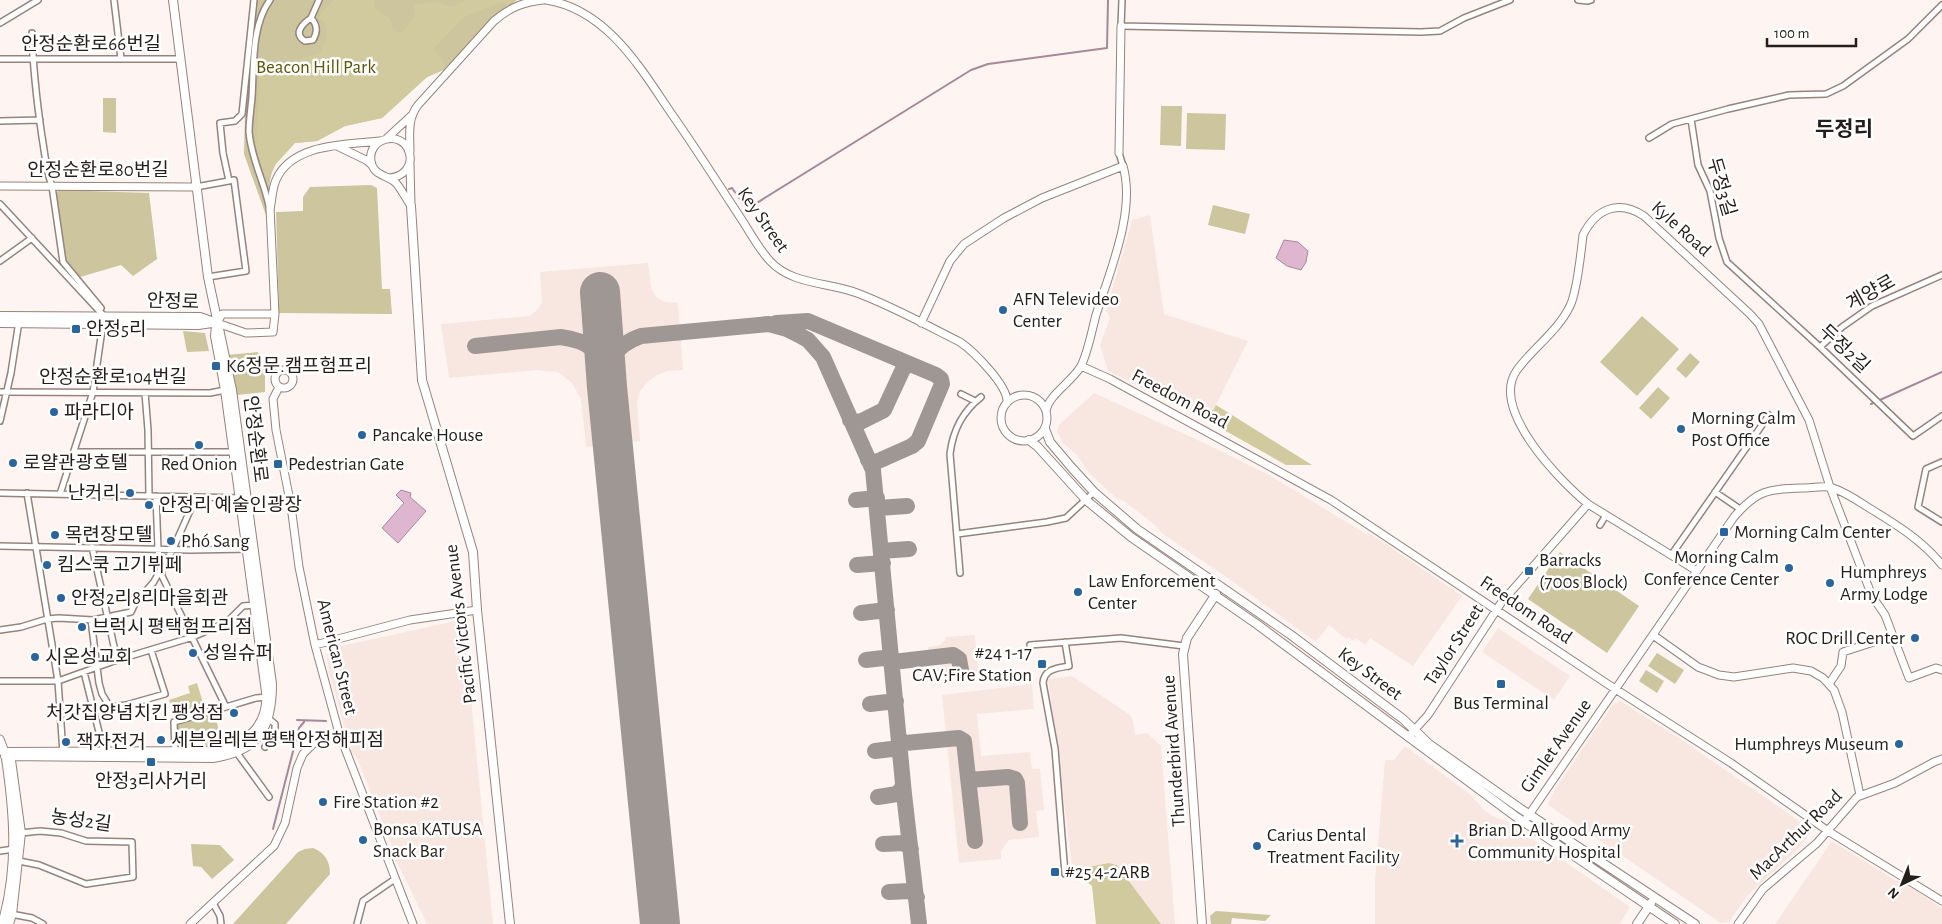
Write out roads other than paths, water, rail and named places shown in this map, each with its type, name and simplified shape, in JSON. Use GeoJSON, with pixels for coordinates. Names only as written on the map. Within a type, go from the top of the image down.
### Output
{"type":"FeatureCollection","features":[{"type":"Feature","properties":{"kind":"main road","name":"안정순환로"},"geometry":{"type":"LineString","coordinates":[[5,754],[175,756],[222,751],[244,742],[260,722],[272,684],[257,605],[243,498],[232,390],[208,277],[173,0]]}},
{"type":"Feature","properties":{"kind":"main road","name":"Pacific Victors Avenue"},"geometry":{"type":"LineString","coordinates":[[411,206],[422,380],[473,552],[477,610],[510,924]]}},
{"type":"Feature","properties":{"kind":"main road","name":"안정로"},"geometry":{"type":"LineString","coordinates":[[0,316],[19,320]]}},
{"type":"Feature","properties":{"kind":"main road","name":"안정로"},"geometry":{"type":"LineString","coordinates":[[0,323],[19,320],[200,317],[217,323]]}},
{"type":"Feature","properties":{"kind":"main road","name":"안정순환로"},"geometry":{"type":"LineString","coordinates":[[217,323],[215,336],[225,390],[233,452],[243,498]]}},
{"type":"Feature","properties":{"kind":"main road","name":"Key Street"},"geometry":{"type":"LineString","coordinates":[[1044,429],[1050,442],[1094,492],[1137,529],[1291,635],[1403,719],[1429,744],[1529,814],[1695,924]]}},
{"type":"Feature","properties":{"kind":"main road","name":"Key Street"},"geometry":{"type":"LineString","coordinates":[[1029,440],[1037,446],[1086,500],[1131,538],[1284,644],[1524,822],[1675,924]]}},
{"type":"Feature","properties":{"kind":"main road","name":"Thunderbird Avenue"},"geometry":{"type":"LineString","coordinates":[[1202,924],[1183,654],[1187,638],[1221,586]]}},
{"type":"Feature","properties":{"kind":"main road","name":"안정순환로"},"geometry":{"type":"LineString","coordinates":[[63,754],[104,752],[213,758],[237,753],[247,747],[263,730],[269,718],[269,697]]}},
{"type":"Feature","properties":{"kind":"main road"},"geometry":{"type":"LineString","coordinates":[[5,754],[21,832],[17,849],[9,924]]}},
{"type":"Feature","properties":{"kind":"main road"},"geometry":{"type":"LineString","coordinates":[[2,924],[9,913],[19,861],[5,754]]}},
{"type":"Feature","properties":{"kind":"main road"},"geometry":{"type":"LineString","coordinates":[[1637,924],[1655,897]]}},
{"type":"Feature","properties":{"kind":"street"},"geometry":{"type":"LineString","coordinates":[[0,23],[38,0]]}},
{"type":"Feature","properties":{"kind":"street"},"geometry":{"type":"LineString","coordinates":[[114,0],[121,59]]}},
{"type":"Feature","properties":{"kind":"street"},"geometry":{"type":"LineString","coordinates":[[229,181],[223,154],[220,123],[235,121],[242,114],[254,0]]}},
{"type":"Feature","properties":{"kind":"street"},"geometry":{"type":"LineString","coordinates":[[270,0],[260,24],[255,46],[249,132],[270,209],[275,314],[274,332],[246,333],[217,323],[222,314],[275,314]]}},
{"type":"Feature","properties":{"kind":"street"},"geometry":{"type":"LineString","coordinates":[[311,18],[315,22],[316,33],[313,40],[305,41],[300,38],[299,30],[302,24],[311,18],[319,0]]}},
{"type":"Feature","properties":{"kind":"street","name":"Key Street"},"geometry":{"type":"LineString","coordinates":[[384,140],[414,111],[494,21],[504,13],[522,4],[544,0],[558,1],[573,7],[606,29],[630,54],[762,251],[779,270],[795,278],[857,293],[960,342],[970,349],[1006,393]]}},
{"type":"Feature","properties":{"kind":"street"},"geometry":{"type":"LineString","coordinates":[[1046,411],[1051,399],[1080,366],[1119,243],[1128,190],[1119,153],[1122,0]]}},
{"type":"Feature","properties":{"kind":"street"},"geometry":{"type":"LineString","coordinates":[[1121,26],[1440,31],[1471,15],[1510,0]]}},
{"type":"Feature","properties":{"kind":"street"},"geometry":{"type":"LineString","coordinates":[[1578,0],[1592,0]]}},
{"type":"Feature","properties":{"kind":"street"},"geometry":{"type":"LineString","coordinates":[[1649,138],[1672,124],[1691,119],[1789,95],[1826,94],[1843,86],[1908,40],[1942,6]]}},
{"type":"Feature","properties":{"kind":"street"},"geometry":{"type":"LineString","coordinates":[[32,33],[32,59],[40,120],[63,262],[106,319],[93,392],[60,494]]}},
{"type":"Feature","properties":{"kind":"street","name":"안정순환로66번길"},"geometry":{"type":"LineString","coordinates":[[0,59],[181,60]]}},
{"type":"Feature","properties":{"kind":"street"},"geometry":{"type":"LineString","coordinates":[[411,206],[410,124],[414,111]]}},
{"type":"Feature","properties":{"kind":"street","name":"두정3길"},"geometry":{"type":"LineString","coordinates":[[1691,119],[1698,165],[1710,191],[1719,238],[1727,262]]}},
{"type":"Feature","properties":{"kind":"street"},"geometry":{"type":"LineString","coordinates":[[0,121],[40,120]]}},
{"type":"Feature","properties":{"kind":"street"},"geometry":{"type":"LineString","coordinates":[[372,166],[372,152],[384,140]]}},
{"type":"Feature","properties":{"kind":"street"},"geometry":{"type":"LineString","coordinates":[[270,209],[276,181],[286,166],[310,150],[321,147],[399,140],[406,145],[410,152]]}},
{"type":"Feature","properties":{"kind":"street"},"geometry":{"type":"LineString","coordinates":[[339,146],[366,160],[379,174],[389,178],[396,184],[411,206]]}},
{"type":"Feature","properties":{"kind":"street"},"geometry":{"type":"LineString","coordinates":[[389,178],[403,174],[410,162]]}},
{"type":"Feature","properties":{"kind":"street"},"geometry":{"type":"LineString","coordinates":[[921,323],[950,261],[964,244],[1004,218],[1035,202],[1123,166]]}},
{"type":"Feature","properties":{"kind":"street"},"geometry":{"type":"LineString","coordinates":[[196,187],[234,180],[246,271],[208,277]]}},
{"type":"Feature","properties":{"kind":"street","name":"안정순환로80번길"},"geometry":{"type":"LineString","coordinates":[[0,186],[196,187]]}},
{"type":"Feature","properties":{"kind":"street"},"geometry":{"type":"LineString","coordinates":[[0,204],[106,319]]}},
{"type":"Feature","properties":{"kind":"street","name":"Kyle Road"},"geometry":{"type":"LineString","coordinates":[[1697,570],[1588,504],[1572,491],[1538,454],[1510,400],[1509,388],[1516,371],[1566,315],[1572,304],[1583,235],[1588,225],[1593,218],[1601,213],[1620,208],[1636,211],[1644,216],[1759,324],[1808,420],[1830,487],[1872,596],[1885,615],[1909,678],[1936,668],[1942,670]]}},
{"type":"Feature","properties":{"kind":"street"},"geometry":{"type":"LineString","coordinates":[[0,261],[32,238]]}},
{"type":"Feature","properties":{"kind":"street","name":"두정2길"},"geometry":{"type":"LineString","coordinates":[[1727,262],[1913,436],[1942,416]]}},
{"type":"Feature","properties":{"kind":"street","name":"계양로"},"geometry":{"type":"LineString","coordinates":[[1820,347],[1842,326],[1872,306],[1942,275]]}},
{"type":"Feature","properties":{"kind":"street"},"geometry":{"type":"LineString","coordinates":[[0,421],[7,392],[19,320]]}},
{"type":"Feature","properties":{"kind":"street","name":"Freedom Road"},"geometry":{"type":"LineString","coordinates":[[1080,366],[1110,380],[1331,500],[1724,759],[1828,830],[1942,901]]}},
{"type":"Feature","properties":{"kind":"street","name":"American Street"},"geometry":{"type":"LineString","coordinates":[[279,387],[273,399],[276,430],[291,506],[299,567],[315,645],[339,733],[413,924]]}},
{"type":"Feature","properties":{"kind":"street","name":"안정순환로104번길"},"geometry":{"type":"LineString","coordinates":[[0,392],[210,393],[225,390]]}},
{"type":"Feature","properties":{"kind":"street"},"geometry":{"type":"LineString","coordinates":[[145,393],[149,496]]}},
{"type":"Feature","properties":{"kind":"street"},"geometry":{"type":"LineString","coordinates":[[1015,397],[1006,393],[1007,403],[1002,415],[1004,429],[1015,439],[1029,440],[1039,436],[1044,429],[1047,420],[1046,411],[1039,400]]}},
{"type":"Feature","properties":{"kind":"street"},"geometry":{"type":"LineString","coordinates":[[961,394],[975,402]]}},
{"type":"Feature","properties":{"kind":"street"},"geometry":{"type":"LineString","coordinates":[[1007,403],[1015,397],[1027,395],[1039,400],[1051,399]]}},
{"type":"Feature","properties":{"kind":"street"},"geometry":{"type":"LineString","coordinates":[[960,572],[950,454],[952,442],[961,419],[981,397]]}},
{"type":"Feature","properties":{"kind":"street"},"geometry":{"type":"LineString","coordinates":[[1672,554],[1769,415]]}},
{"type":"Feature","properties":{"kind":"street"},"geometry":{"type":"LineString","coordinates":[[75,452],[233,452]]}},
{"type":"Feature","properties":{"kind":"street"},"geometry":{"type":"LineString","coordinates":[[1942,462],[1926,469],[1918,507],[1942,522]]}},
{"type":"Feature","properties":{"kind":"street"},"geometry":{"type":"LineString","coordinates":[[1830,487],[1906,530],[1921,541],[1942,565]]}},
{"type":"Feature","properties":{"kind":"street","name":"Gimlet Avenue"},"geometry":{"type":"LineString","coordinates":[[1524,822],[1740,509],[1755,496],[1775,489],[1830,487]]}},
{"type":"Feature","properties":{"kind":"street"},"geometry":{"type":"LineString","coordinates":[[957,534],[1066,518],[1094,492]]}},
{"type":"Feature","properties":{"kind":"street"},"geometry":{"type":"LineString","coordinates":[[1715,492],[1740,509]]}},
{"type":"Feature","properties":{"kind":"street"},"geometry":{"type":"LineString","coordinates":[[0,493],[243,498]]}},
{"type":"Feature","properties":{"kind":"street"},"geometry":{"type":"LineString","coordinates":[[27,494],[34,546],[58,681],[58,704],[63,754]]}},
{"type":"Feature","properties":{"kind":"street"},"geometry":{"type":"LineString","coordinates":[[156,496],[158,549],[162,576],[226,707]]}},
{"type":"Feature","properties":{"kind":"street"},"geometry":{"type":"LineString","coordinates":[[0,630],[21,627],[47,619],[91,620],[131,612],[138,597],[146,591],[173,549],[196,497]]}},
{"type":"Feature","properties":{"kind":"street","name":"Taylor Street"},"geometry":{"type":"LineString","coordinates":[[1408,737],[1428,716],[1497,609],[1588,504]]}},
{"type":"Feature","properties":{"kind":"street"},"geometry":{"type":"LineString","coordinates":[[1600,525],[1606,515]]}},
{"type":"Feature","properties":{"kind":"street"},"geometry":{"type":"LineString","coordinates":[[0,546],[250,549]]}},
{"type":"Feature","properties":{"kind":"street"},"geometry":{"type":"LineString","coordinates":[[92,547],[117,660]]}},
{"type":"Feature","properties":{"kind":"street"},"geometry":{"type":"LineString","coordinates":[[0,681],[58,681],[117,660],[193,637],[228,621],[244,606],[257,605]]}},
{"type":"Feature","properties":{"kind":"street"},"geometry":{"type":"LineString","coordinates":[[315,645],[410,620],[477,610]]}},
{"type":"Feature","properties":{"kind":"street"},"geometry":{"type":"LineString","coordinates":[[91,620],[102,694],[110,707],[126,705],[166,694],[151,650]]}},
{"type":"Feature","properties":{"kind":"street"},"geometry":{"type":"LineString","coordinates":[[1653,636],[1698,667],[1719,675],[1734,677],[1802,668],[1811,671],[1829,684],[1834,690],[1842,712],[1860,795]]}},
{"type":"Feature","properties":{"kind":"street"},"geometry":{"type":"LineString","coordinates":[[1829,684],[1841,666],[1843,652],[1892,636]]}},
{"type":"Feature","properties":{"kind":"street"},"geometry":{"type":"LineString","coordinates":[[1030,645],[1121,638],[1184,646]]}},
{"type":"Feature","properties":{"kind":"street"},"geometry":{"type":"LineString","coordinates":[[1065,642],[1069,666],[1047,672],[1043,676],[1055,748],[1065,874]]}},
{"type":"Feature","properties":{"kind":"street"},"geometry":{"type":"LineString","coordinates":[[84,672],[104,752]]}},
{"type":"Feature","properties":{"kind":"street"},"geometry":{"type":"LineString","coordinates":[[175,756],[174,722],[256,698],[269,697]]}},
{"type":"Feature","properties":{"kind":"street"},"geometry":{"type":"LineString","coordinates":[[265,747],[275,730],[274,724],[269,718]]}},
{"type":"Feature","properties":{"kind":"street"},"geometry":{"type":"LineString","coordinates":[[190,924],[274,846],[285,823],[298,764],[304,752],[318,740],[339,733]]}},
{"type":"Feature","properties":{"kind":"street"},"geometry":{"type":"LineString","coordinates":[[0,739],[5,754]]}},
{"type":"Feature","properties":{"kind":"street"},"geometry":{"type":"LineString","coordinates":[[237,753],[269,797]]}},
{"type":"Feature","properties":{"kind":"street","name":"MacArthur Road"},"geometry":{"type":"LineString","coordinates":[[1738,924],[1763,889],[1806,852],[1860,795],[1881,789],[1942,759]]}},
{"type":"Feature","properties":{"kind":"street","name":"농성2길"},"geometry":{"type":"LineString","coordinates":[[19,861],[39,865],[86,884],[134,877],[132,842],[86,841],[61,833],[40,830],[21,832]]}},
{"type":"Feature","properties":{"kind":"street"},"geometry":{"type":"LineString","coordinates":[[0,851],[17,849]]}},
{"type":"Feature","properties":{"kind":"street"},"geometry":{"type":"LineString","coordinates":[[357,924],[363,901],[395,879]]}},
{"type":"Feature","properties":{"kind":"street"},"geometry":{"type":"LineString","coordinates":[[213,903],[220,916],[221,924]]}},
{"type":"Feature","properties":{"kind":"street"},"geometry":{"type":"LineString","coordinates":[[9,913],[32,918],[43,924]]}},
{"type":"Feature","properties":{"kind":"waterway"},"geometry":{"type":"LineString","coordinates":[[729,189],[732,188],[747,209],[971,70],[988,64],[1107,48],[1108,0]]}},
{"type":"Feature","properties":{"kind":"waterway"},"geometry":{"type":"LineString","coordinates":[[1871,404],[1942,372]]}},
{"type":"Feature","properties":{"kind":"waterway"},"geometry":{"type":"LineString","coordinates":[[297,720],[326,721]]}},
{"type":"Feature","properties":{"kind":"waterway"},"geometry":{"type":"LineString","coordinates":[[273,829],[299,728],[304,722]]}},
{"type":"Feature","properties":{"kind":"place","name":"AFN Televideo Center"},"geometry":{"type":"Point","coordinates":[1003,310]}},
{"type":"Feature","properties":{"kind":"place","name":"안정5리"},"geometry":{"type":"Point","coordinates":[76,329]}},
{"type":"Feature","properties":{"kind":"place","name":"K6정문.캠프험프리"},"geometry":{"type":"Point","coordinates":[216,366]}},
{"type":"Feature","properties":{"kind":"place","name":"파라디아"},"geometry":{"type":"Point","coordinates":[54,412]}},
{"type":"Feature","properties":{"kind":"place","name":"Morning Calm Post Office"},"geometry":{"type":"Point","coordinates":[1681,429]}},
{"type":"Feature","properties":{"kind":"place","name":"Pancake House"},"geometry":{"type":"Point","coordinates":[362,435]}},
{"type":"Feature","properties":{"kind":"place","name":"Red Onion"},"geometry":{"type":"Point","coordinates":[199,445]}},
{"type":"Feature","properties":{"kind":"place","name":"로얄관광호텔"},"geometry":{"type":"Point","coordinates":[13,463]}},
{"type":"Feature","properties":{"kind":"place","name":"Pedestrian Gate"},"geometry":{"type":"Point","coordinates":[278,464]}},
{"type":"Feature","properties":{"kind":"place","name":"난커리"},"geometry":{"type":"Point","coordinates":[130,493]}},
{"type":"Feature","properties":{"kind":"place","name":"안정리 예술인광장"},"geometry":{"type":"Point","coordinates":[149,505]}},
{"type":"Feature","properties":{"kind":"place","name":"Morning Calm Center"},"geometry":{"type":"Point","coordinates":[1724,532]}},
{"type":"Feature","properties":{"kind":"place","name":"목련장모텔"},"geometry":{"type":"Point","coordinates":[55,535]}},
{"type":"Feature","properties":{"kind":"place","name":"Phó Sang"},"geometry":{"type":"Point","coordinates":[171,541]}},
{"type":"Feature","properties":{"kind":"place","name":"킴스쿡 고기뷔페"},"geometry":{"type":"Point","coordinates":[47,565]}},
{"type":"Feature","properties":{"kind":"place","name":"Morning Calm Conference Center"},"geometry":{"type":"Point","coordinates":[1789,568]}},
{"type":"Feature","properties":{"kind":"place","name":"Barracks (700s Block)"},"geometry":{"type":"Point","coordinates":[1529,571]}},
{"type":"Feature","properties":{"kind":"place","name":"Humphreys Army Lodge"},"geometry":{"type":"Point","coordinates":[1830,583]}},
{"type":"Feature","properties":{"kind":"place","name":"Law Enforcement Center"},"geometry":{"type":"Point","coordinates":[1078,592]}},
{"type":"Feature","properties":{"kind":"place","name":"안정2리8리마을회관"},"geometry":{"type":"Point","coordinates":[61,598]}},
{"type":"Feature","properties":{"kind":"place","name":"브럭시 평택험프리점"},"geometry":{"type":"Point","coordinates":[82,627]}},
{"type":"Feature","properties":{"kind":"place","name":"ROC Drill Center"},"geometry":{"type":"Point","coordinates":[1915,638]}},
{"type":"Feature","properties":{"kind":"place","name":"성일슈퍼"},"geometry":{"type":"Point","coordinates":[193,653]}},
{"type":"Feature","properties":{"kind":"place","name":"시온성교회"},"geometry":{"type":"Point","coordinates":[35,657]}},
{"type":"Feature","properties":{"kind":"place","name":"#24 1-17 CAV;Fire Station"},"geometry":{"type":"Point","coordinates":[1042,664]}},
{"type":"Feature","properties":{"kind":"place","name":"Bus Terminal"},"geometry":{"type":"Point","coordinates":[1501,684]}},
{"type":"Feature","properties":{"kind":"place","name":"처갓집양념치킨 팽성점"},"geometry":{"type":"Point","coordinates":[234,713]}},
{"type":"Feature","properties":{"kind":"place","name":"세븐일레븐 평택안정해피점"},"geometry":{"type":"Point","coordinates":[161,740]}},
{"type":"Feature","properties":{"kind":"place","name":"잭자전거"},"geometry":{"type":"Point","coordinates":[66,742]}},
{"type":"Feature","properties":{"kind":"place","name":"Humphreys Museum"},"geometry":{"type":"Point","coordinates":[1899,744]}},
{"type":"Feature","properties":{"kind":"place","name":"안정3리사거리"},"geometry":{"type":"Point","coordinates":[151,762]}},
{"type":"Feature","properties":{"kind":"place","name":"Fire Station #2"},"geometry":{"type":"Point","coordinates":[323,802]}},
{"type":"Feature","properties":{"kind":"place","name":"Bonsa KATUSA Snack Bar"},"geometry":{"type":"Point","coordinates":[363,840]}},
{"type":"Feature","properties":{"kind":"place","name":"Brian D. Allgood Army Community Hospital"},"geometry":{"type":"Point","coordinates":[1457,841]}},
{"type":"Feature","properties":{"kind":"place","name":"Carius Dental Treatment Facility"},"geometry":{"type":"Point","coordinates":[1257,846]}},
{"type":"Feature","properties":{"kind":"place","name":"#25 4-2ARB"},"geometry":{"type":"Point","coordinates":[1055,872]}},
{"type":"Feature","properties":{"kind":"district","name":"두정리"},"geometry":{"type":"Point","coordinates":[1844,129]}},
{"type":"Feature","properties":{"kind":"park label","name":"Beacon Hill Park"},"geometry":{"type":"Point","coordinates":[316,67]}}]}
